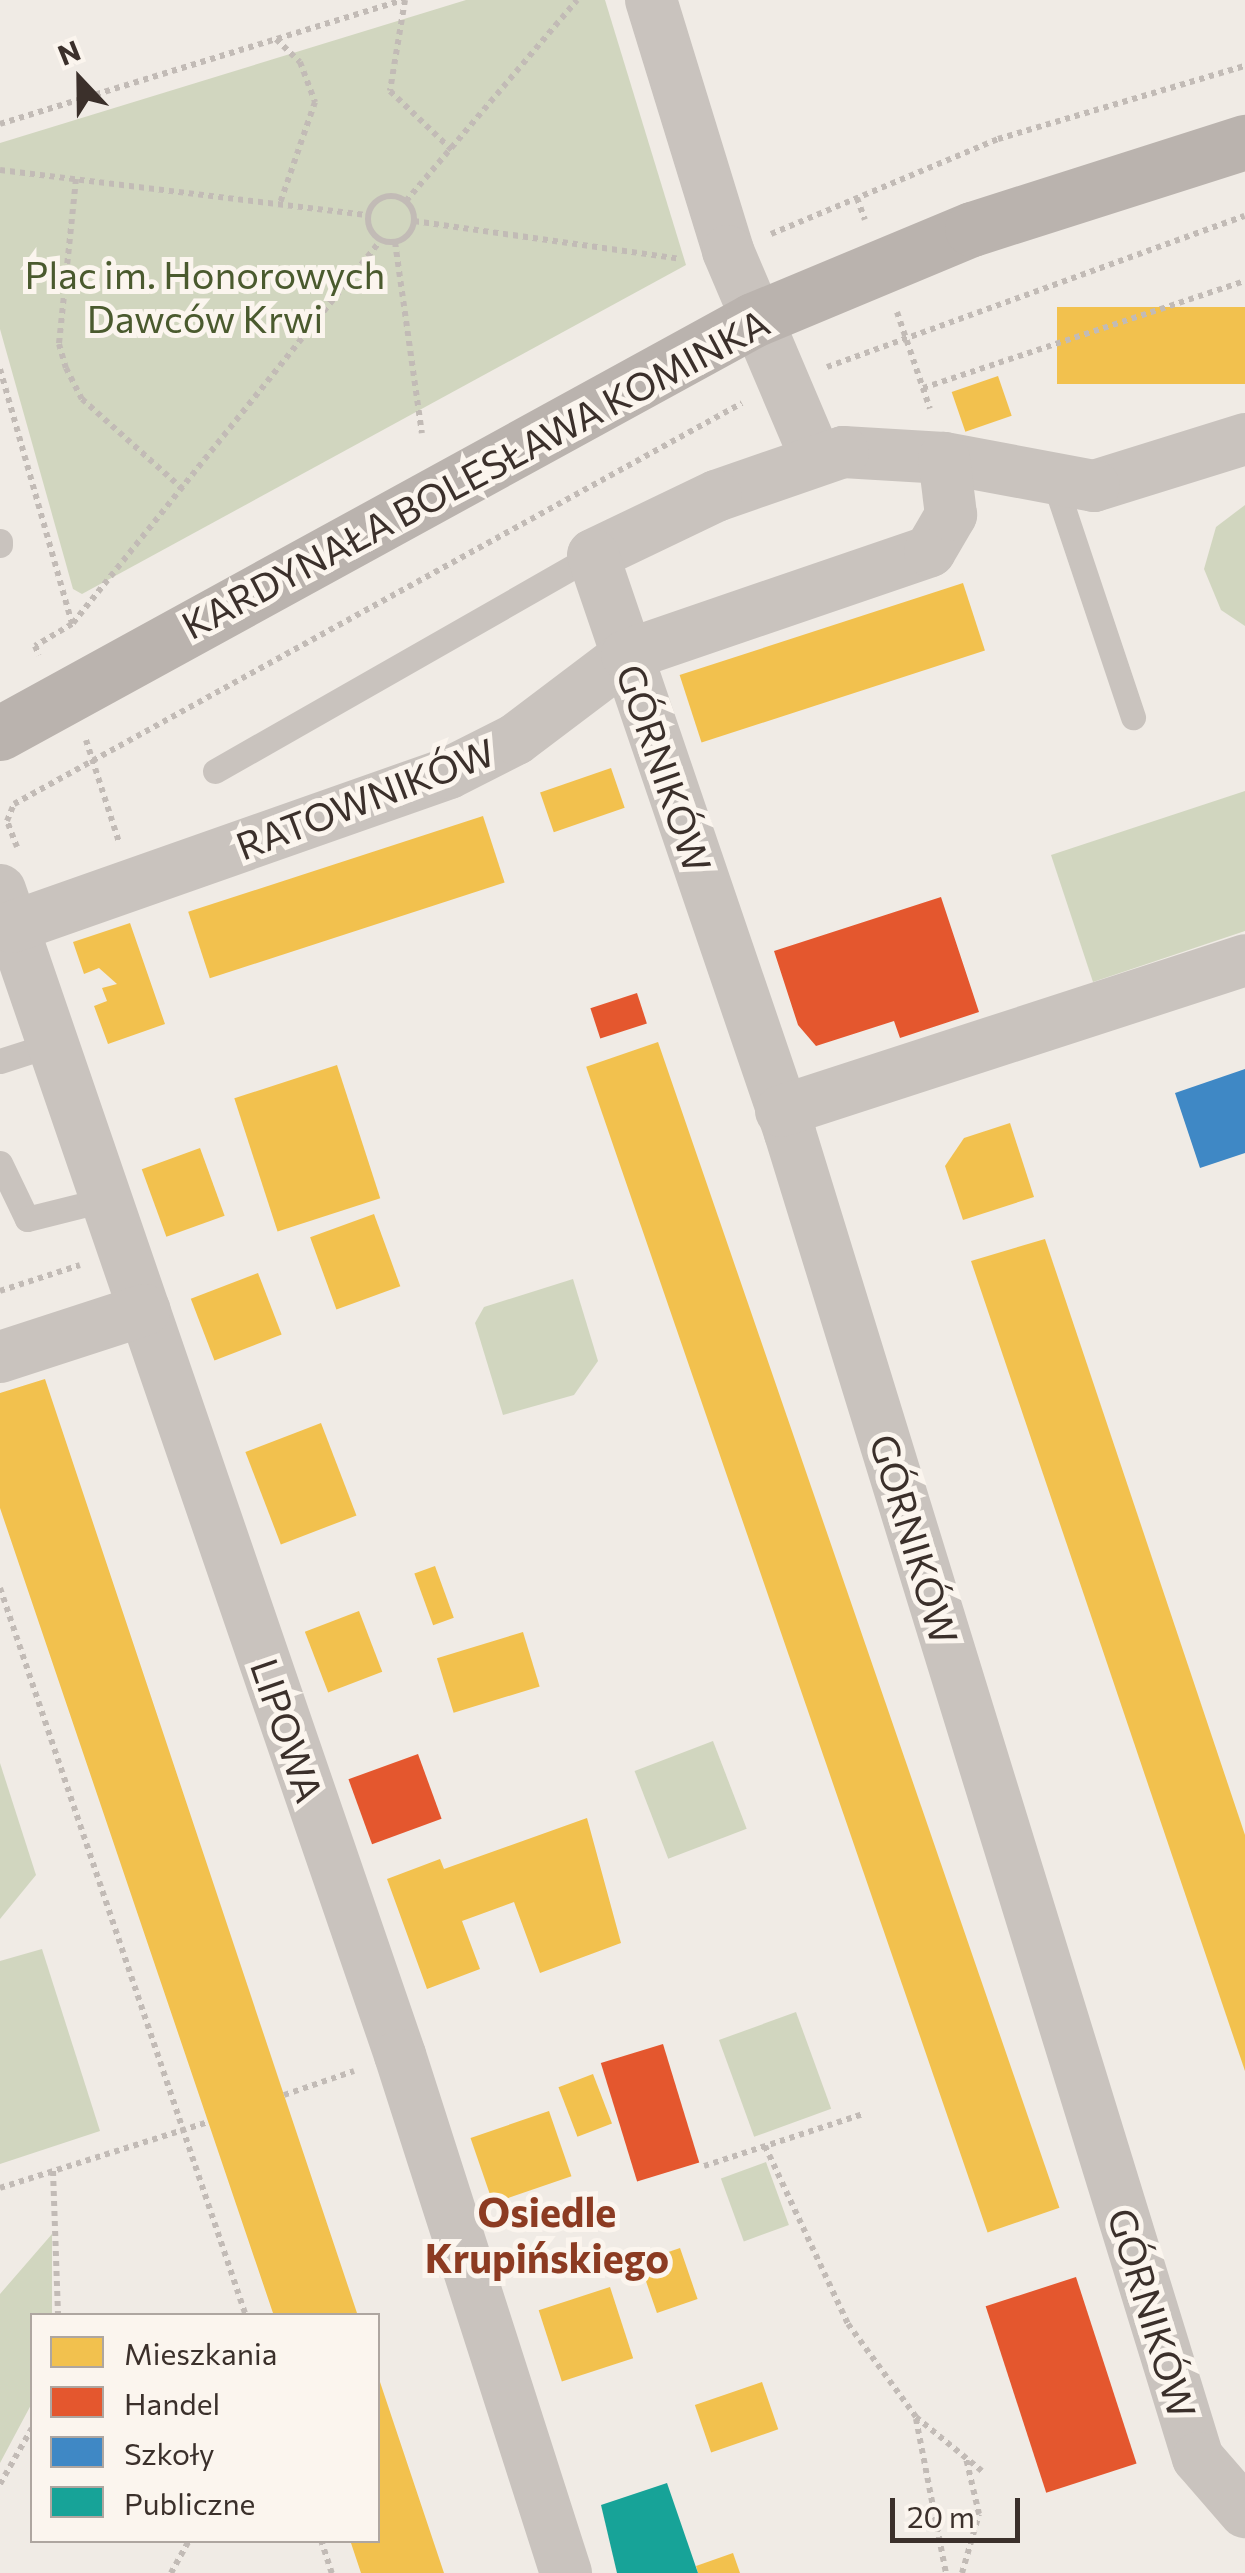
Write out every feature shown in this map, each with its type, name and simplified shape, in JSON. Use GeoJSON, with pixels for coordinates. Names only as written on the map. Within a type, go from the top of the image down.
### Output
{"type":"FeatureCollection","features":[{"type":"Feature","properties":{"kind":"street"},"geometry":{"type":"LineString","coordinates":[[651,0],[753,320],[816,458]]}},
{"type":"Feature","properties":{"kind":"street","name":"KARDYNAŁA BOLESŁAWA KOMINKA"},"geometry":{"type":"LineString","coordinates":[[0,733],[753,320],[972,229],[1245,142]]}},
{"type":"Feature","properties":{"kind":"street"},"geometry":{"type":"LineString","coordinates":[[593,555],[816,458],[870,450],[944,458],[1056,484],[1120,481],[1245,439]]}},
{"type":"Feature","properties":{"kind":"street","name":"RATOWNIKÓW"},"geometry":{"type":"LineString","coordinates":[[6,909],[128,886],[477,761],[627,655],[930,550],[951,515],[944,458]]}},
{"type":"Feature","properties":{"kind":"street","name":"GÓRNIKÓW"},"geometry":{"type":"LineString","coordinates":[[593,555],[781,1111],[1198,2458],[1245,2512]]}},
{"type":"Feature","properties":{"kind":"street","name":"LIPOWA"},"geometry":{"type":"LineString","coordinates":[[6,909],[400,2056],[566,2573]]}},
{"type":"Feature","properties":{"kind":"street"},"geometry":{"type":"LineString","coordinates":[[781,1111],[1245,960]]}},
{"type":"Feature","properties":{"kind":"street"},"geometry":{"type":"LineString","coordinates":[[0,1357],[145,1310]]}},
{"type":"Feature","properties":{"kind":"lane"},"geometry":{"type":"LineString","coordinates":[[1056,484],[1133,717]]}},
{"type":"Feature","properties":{"kind":"lane"},"geometry":{"type":"LineString","coordinates":[[215,771],[593,555]]}},
{"type":"Feature","properties":{"kind":"lane"},"geometry":{"type":"LineString","coordinates":[[0,1061],[53,1044]]}},
{"type":"Feature","properties":{"kind":"lane"},"geometry":{"type":"LineString","coordinates":[[0,1162],[27,1219],[106,1199]]}},
{"type":"Feature","properties":{"kind":"path"},"geometry":{"type":"LineString","coordinates":[[0,124],[404,0],[390,91],[452,150]]}},
{"type":"Feature","properties":{"kind":"path"},"geometry":{"type":"LineString","coordinates":[[406,201],[577,0]]}},
{"type":"Feature","properties":{"kind":"path"},"geometry":{"type":"LineString","coordinates":[[276,40],[300,62],[315,102],[280,202]]}},
{"type":"Feature","properties":{"kind":"path"},"geometry":{"type":"LineString","coordinates":[[754,242],[998,139],[1245,66]]}},
{"type":"Feature","properties":{"kind":"path"},"geometry":{"type":"LineString","coordinates":[[0,170],[368,215]]}},
{"type":"Feature","properties":{"kind":"path"},"geometry":{"type":"LineString","coordinates":[[76,179],[60,344],[66,368],[82,399],[185,491]]}},
{"type":"Feature","properties":{"kind":"path"},"geometry":{"type":"LineString","coordinates":[[368,215],[384,198],[406,201]]}},
{"type":"Feature","properties":{"kind":"path"},"geometry":{"type":"LineString","coordinates":[[406,201],[414,221]]}},
{"type":"Feature","properties":{"kind":"path"},"geometry":{"type":"LineString","coordinates":[[368,215],[382,240]]}},
{"type":"Feature","properties":{"kind":"path"},"geometry":{"type":"LineString","coordinates":[[395,242],[414,221]]}},
{"type":"Feature","properties":{"kind":"path"},"geometry":{"type":"LineString","coordinates":[[414,221],[699,262]]}},
{"type":"Feature","properties":{"kind":"path"},"geometry":{"type":"LineString","coordinates":[[64,698],[35,646],[72,624],[185,491],[382,240]]}},
{"type":"Feature","properties":{"kind":"path"},"geometry":{"type":"LineString","coordinates":[[382,240],[395,242]]}},
{"type":"Feature","properties":{"kind":"path"},"geometry":{"type":"LineString","coordinates":[[395,242],[422,433]]}},
{"type":"Feature","properties":{"kind":"path"},"geometry":{"type":"LineString","coordinates":[[922,388],[1245,281]]}},
{"type":"Feature","properties":{"kind":"path"},"geometry":{"type":"LineString","coordinates":[[905,334],[944,458]]}},
{"type":"Feature","properties":{"kind":"path"},"geometry":{"type":"LineString","coordinates":[[0,369],[72,624]]}},
{"type":"Feature","properties":{"kind":"path"},"geometry":{"type":"LineString","coordinates":[[96,759],[128,886]]}},
{"type":"Feature","properties":{"kind":"path"},"geometry":{"type":"LineString","coordinates":[[0,1291],[124,1250]]}},
{"type":"Feature","properties":{"kind":"path"},"geometry":{"type":"LineString","coordinates":[[0,1588],[245,2313]]}},
{"type":"Feature","properties":{"kind":"path"},"geometry":{"type":"LineString","coordinates":[[284,2095],[400,2056]]}},
{"type":"Feature","properties":{"kind":"path"},"geometry":{"type":"LineString","coordinates":[[704,2166],[863,2114]]}},
{"type":"Feature","properties":{"kind":"path"},"geometry":{"type":"LineString","coordinates":[[0,2188],[208,2122]]}},
{"type":"Feature","properties":{"kind":"path"},"geometry":{"type":"LineString","coordinates":[[765,2146],[848,2324],[916,2418],[982,2471]]}},
{"type":"Feature","properties":{"kind":"path"},"geometry":{"type":"LineString","coordinates":[[53,2171],[58,2313]]}},
{"type":"Feature","properties":{"kind":"path"},"geometry":{"type":"LineString","coordinates":[[916,2418],[946,2573]]}},
{"type":"Feature","properties":{"kind":"path"},"geometry":{"type":"LineString","coordinates":[[0,2484],[30,2432]]}},
{"type":"Feature","properties":{"kind":"path"},"geometry":{"type":"LineString","coordinates":[[962,2573],[979,2514],[966,2458]]}},
{"type":"Feature","properties":{"kind":"path"},"geometry":{"type":"LineString","coordinates":[[171,2573],[188,2543]]}},
{"type":"Feature","properties":{"kind":"path"},"geometry":{"type":"LineString","coordinates":[[322,2543],[332,2573]]}},
{"type":"Feature","properties":{"kind":"green space","name":"Plac im. Honorowych Dawców Krwi"},"geometry":{"type":"Polygon","coordinates":[[[466,0],[605,0],[686,265],[82,594],[73,589],[0,329],[0,143],[466,0]]]}},
{"type":"Feature","properties":{"kind":"green space"},"geometry":{"type":"Polygon","coordinates":[[[1245,505],[1245,626],[1221,610],[1204,569],[1216,527],[1245,505]]]}},
{"type":"Feature","properties":{"kind":"green space"},"geometry":{"type":"Polygon","coordinates":[[[1245,791],[1245,931],[1093,982],[1051,855],[1245,791]]]}},
{"type":"Feature","properties":{"kind":"green space"},"geometry":{"type":"Polygon","coordinates":[[[573,1279],[598,1361],[574,1395],[503,1415],[475,1323],[484,1307],[573,1279]]]}},
{"type":"Feature","properties":{"kind":"green space"},"geometry":{"type":"Polygon","coordinates":[[[713,1741],[747,1829],[668,1859],[635,1771],[713,1741]]]}},
{"type":"Feature","properties":{"kind":"green space"},"geometry":{"type":"Polygon","coordinates":[[[0,1763],[36,1875],[0,1919],[0,1763]]]}},
{"type":"Feature","properties":{"kind":"green space"},"geometry":{"type":"Polygon","coordinates":[[[42,1949],[100,2131],[0,2164],[0,1961],[42,1949]]]}},
{"type":"Feature","properties":{"kind":"green space"},"geometry":{"type":"Polygon","coordinates":[[[796,2012],[831,2109],[754,2137],[719,2040],[796,2012]]]}},
{"type":"Feature","properties":{"kind":"green space"},"geometry":{"type":"Polygon","coordinates":[[[766,2162],[789,2225],[744,2241],[721,2178],[766,2162]]]}},
{"type":"Feature","properties":{"kind":"green space"},"geometry":{"type":"Polygon","coordinates":[[[52,2234],[52,2313],[30,2313],[30,2407],[0,2463],[0,2294],[52,2234]]]}},
{"type":"Feature","properties":{"kind":"building: Mieszkania"},"geometry":{"type":"Polygon","coordinates":[[[1057,307],[1245,307],[1245,384],[1057,384],[1057,307]]]}},
{"type":"Feature","properties":{"kind":"building: Mieszkania"},"geometry":{"type":"Polygon","coordinates":[[[998,376],[1012,416],[965,432],[952,392],[998,376]]]}},
{"type":"Feature","properties":{"kind":"building: Mieszkania"},"geometry":{"type":"Polygon","coordinates":[[[963,583],[985,651],[702,743],[680,675],[963,583]]]}},
{"type":"Feature","properties":{"kind":"building: Mieszkania"},"geometry":{"type":"Polygon","coordinates":[[[611,768],[625,808],[554,832],[540,792],[611,768]]]}},
{"type":"Feature","properties":{"kind":"building: Mieszkania"},"geometry":{"type":"Polygon","coordinates":[[[483,816],[505,883],[210,978],[188,912],[483,816]]]}},
{"type":"Feature","properties":{"kind":"building: Mieszkania"},"geometry":{"type":"Polygon","coordinates":[[[130,923],[165,1024],[108,1044],[94,1006],[107,1001],[102,988],[117,984],[99,968],[84,974],[73,942],[130,923]]]}},
{"type":"Feature","properties":{"kind":"building: Mieszkania"},"geometry":{"type":"Polygon","coordinates":[[[658,1042],[1059,2208],[988,2233],[586,1067],[658,1042]]]}},
{"type":"Feature","properties":{"kind":"building: Mieszkania"},"geometry":{"type":"Polygon","coordinates":[[[337,1065],[380,1198],[278,1232],[234,1098],[337,1065]]]}},
{"type":"Feature","properties":{"kind":"building: Mieszkania"},"geometry":{"type":"Polygon","coordinates":[[[1010,1123],[1034,1197],[963,1220],[945,1166],[964,1138],[1010,1123]]]}},
{"type":"Feature","properties":{"kind":"building: Mieszkania"},"geometry":{"type":"Polygon","coordinates":[[[200,1148],[225,1216],[166,1237],[142,1169],[200,1148]]]}},
{"type":"Feature","properties":{"kind":"building: Mieszkania"},"geometry":{"type":"Polygon","coordinates":[[[374,1214],[400,1286],[336,1310],[310,1237],[374,1214]]]}},
{"type":"Feature","properties":{"kind":"building: Mieszkania"},"geometry":{"type":"Polygon","coordinates":[[[1045,1239],[1245,1835],[1245,2071],[971,1261],[1045,1239]]]}},
{"type":"Feature","properties":{"kind":"building: Mieszkania"},"geometry":{"type":"Polygon","coordinates":[[[258,1273],[282,1335],[214,1360],[191,1299],[258,1273]]]}},
{"type":"Feature","properties":{"kind":"building: Mieszkania"},"geometry":{"type":"Polygon","coordinates":[[[45,1379],[357,2313],[273,2313],[0,1508],[0,1393],[45,1379]]]}},
{"type":"Feature","properties":{"kind":"building: Mieszkania"},"geometry":{"type":"Polygon","coordinates":[[[321,1423],[356,1515],[281,1544],[245,1452],[321,1423]]]}},
{"type":"Feature","properties":{"kind":"building: Mieszkania"},"geometry":{"type":"Polygon","coordinates":[[[435,1566],[454,1618],[433,1625],[414,1574],[435,1566]]]}},
{"type":"Feature","properties":{"kind":"building: Mieszkania"},"geometry":{"type":"Polygon","coordinates":[[[359,1611],[382,1672],[328,1692],[305,1632],[359,1611]]]}},
{"type":"Feature","properties":{"kind":"building: Mieszkania"},"geometry":{"type":"Polygon","coordinates":[[[523,1632],[540,1687],[454,1713],[437,1658],[523,1632]]]}},
{"type":"Feature","properties":{"kind":"building: Mieszkania"},"geometry":{"type":"Polygon","coordinates":[[[587,1818],[621,1943],[540,1973],[514,1902],[462,1921],[480,1969],[427,1989],[387,1879],[440,1859],[444,1869],[587,1818]]]}},
{"type":"Feature","properties":{"kind":"building: Mieszkania"},"geometry":{"type":"Polygon","coordinates":[[[593,2074],[612,2123],[577,2137],[558,2087],[593,2074]]]}},
{"type":"Feature","properties":{"kind":"building: Mieszkania"},"geometry":{"type":"Polygon","coordinates":[[[549,2111],[571,2176],[493,2203],[471,2138],[549,2111]]]}},
{"type":"Feature","properties":{"kind":"building: Mieszkania"},"geometry":{"type":"Polygon","coordinates":[[[680,2248],[698,2299],[657,2313],[639,2262],[680,2248]]]}},
{"type":"Feature","properties":{"kind":"building: Mieszkania"},"geometry":{"type":"Polygon","coordinates":[[[610,2287],[633,2358],[562,2382],[539,2310],[610,2287]]]}},
{"type":"Feature","properties":{"kind":"building: Mieszkania"},"geometry":{"type":"Polygon","coordinates":[[[380,2382],[444,2573],[361,2573],[351,2543],[380,2543],[380,2382]]]}},
{"type":"Feature","properties":{"kind":"building: Mieszkania"},"geometry":{"type":"Polygon","coordinates":[[[762,2382],[778,2429],[711,2452],[695,2405],[762,2382]]]}},
{"type":"Feature","properties":{"kind":"building: Mieszkania"},"geometry":{"type":"Polygon","coordinates":[[[733,2553],[740,2573],[698,2573],[696,2566],[733,2553]]]}},
{"type":"Feature","properties":{"kind":"building: Handel"},"geometry":{"type":"Polygon","coordinates":[[[941,897],[979,1012],[900,1038],[894,1021],[816,1046],[798,1025],[774,951],[941,897]]]}},
{"type":"Feature","properties":{"kind":"building: Handel"},"geometry":{"type":"Polygon","coordinates":[[[637,993],[647,1023],[600,1039],[590,1008],[637,993]]]}},
{"type":"Feature","properties":{"kind":"building: Handel"},"geometry":{"type":"Polygon","coordinates":[[[418,1754],[442,1819],[372,1844],[348,1779],[418,1754]]]}},
{"type":"Feature","properties":{"kind":"building: Handel"},"geometry":{"type":"Polygon","coordinates":[[[663,2044],[699,2163],[637,2182],[601,2063],[663,2044]]]}},
{"type":"Feature","properties":{"kind":"building: Handel"},"geometry":{"type":"Polygon","coordinates":[[[1076,2277],[1137,2463],[1046,2493],[986,2306],[1076,2277]]]}},
{"type":"Feature","properties":{"kind":"building: Szkoły"},"geometry":{"type":"Polygon","coordinates":[[[1245,1069],[1245,1153],[1200,1168],[1175,1093],[1245,1069]]]}},
{"type":"Feature","properties":{"kind":"building: Publiczne"},"geometry":{"type":"Polygon","coordinates":[[[667,2483],[698,2573],[617,2573],[601,2505],[667,2483]]]}},
{"type":"Feature","properties":{"kind":"district","name":"Osiedle Krupińskiego"},"geometry":{"type":"Point","coordinates":[547,2234]}}]}
